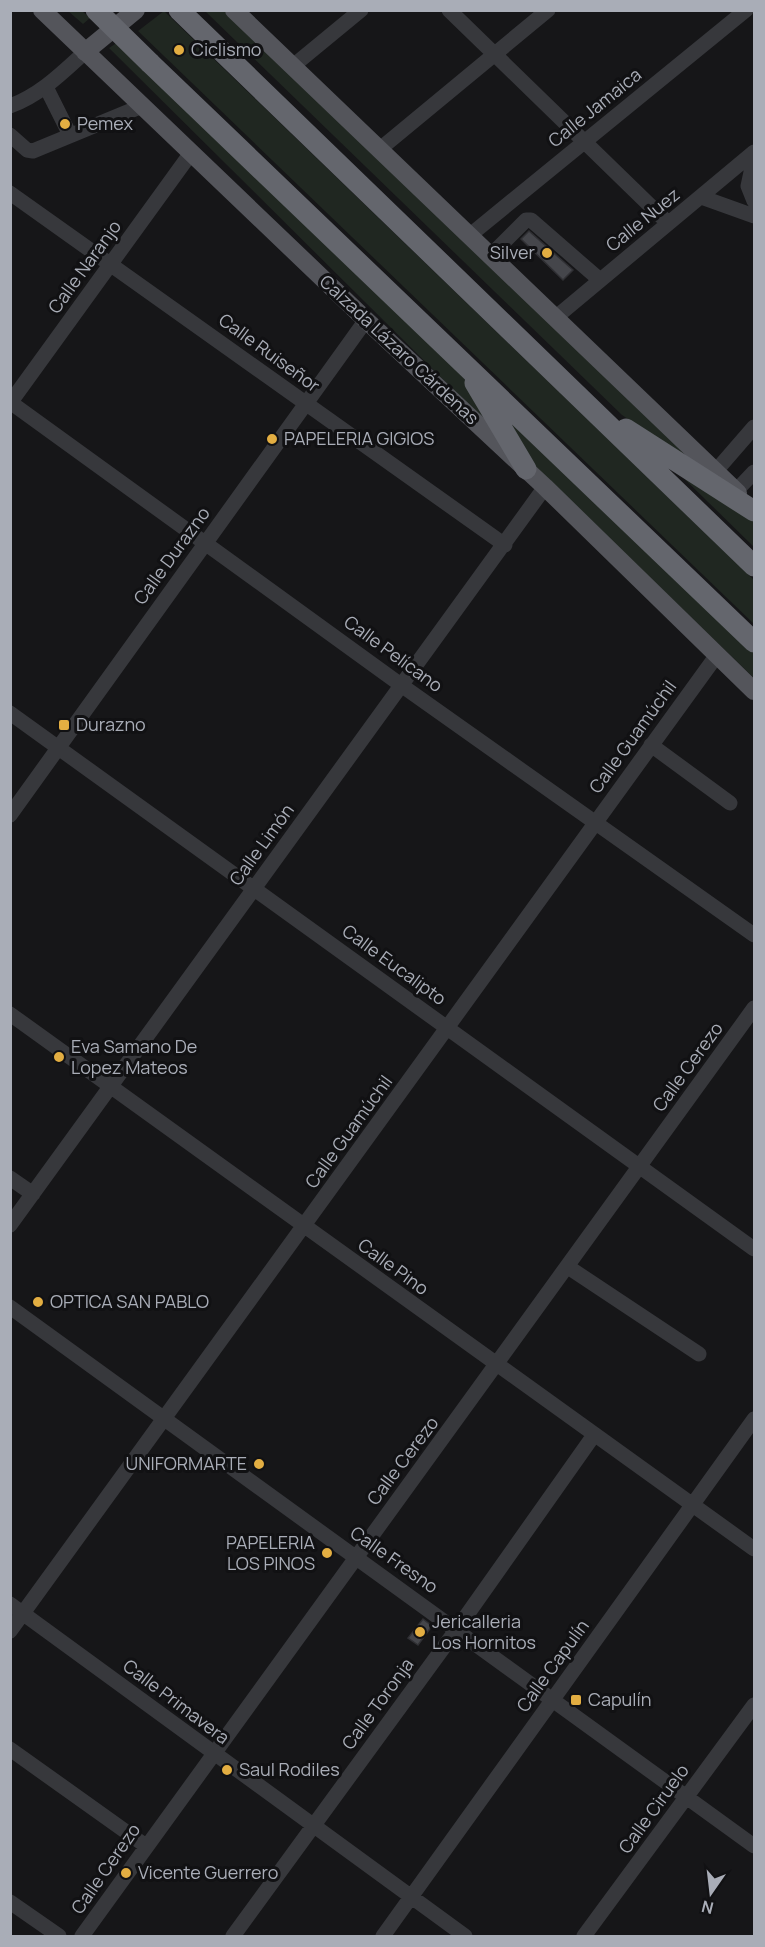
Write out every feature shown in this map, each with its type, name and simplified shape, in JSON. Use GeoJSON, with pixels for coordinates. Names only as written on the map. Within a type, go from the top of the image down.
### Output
{"type":"FeatureCollection","features":[{"type":"Feature","properties":{"kind":"highway","name":"Calzada Lázaro Cárdenas"},"geometry":{"type":"LineString","coordinates":[[96,10],[754,642]]}},
{"type":"Feature","properties":{"kind":"highway"},"geometry":{"type":"LineString","coordinates":[[185,17],[754,566]]}},
{"type":"Feature","properties":{"kind":"highway"},"geometry":{"type":"LineString","coordinates":[[461,359],[526,469]]}},
{"type":"Feature","properties":{"kind":"highway"},"geometry":{"type":"LineString","coordinates":[[588,405],[754,510]]}},
{"type":"Feature","properties":{"kind":"main road","name":"Calzada Lázaro Cárdenas"},"geometry":{"type":"LineString","coordinates":[[42,10],[366,320],[546,487],[754,691]]}},
{"type":"Feature","properties":{"kind":"main road"},"geometry":{"type":"LineString","coordinates":[[86,52],[136,10]]}},
{"type":"Feature","properties":{"kind":"main road"},"geometry":{"type":"LineString","coordinates":[[234,10],[754,510]]}},
{"type":"Feature","properties":{"kind":"street"},"geometry":{"type":"LineString","coordinates":[[293,66],[362,10]]}},
{"type":"Feature","properties":{"kind":"street"},"geometry":{"type":"LineString","coordinates":[[449,10],[668,223]]}},
{"type":"Feature","properties":{"kind":"street"},"geometry":{"type":"LineString","coordinates":[[380,149],[548,10]]}},
{"type":"Feature","properties":{"kind":"street","name":"Calle Jamaica"},"geometry":{"type":"LineString","coordinates":[[469,236],[746,10]]}},
{"type":"Feature","properties":{"kind":"street"},"geometry":{"type":"LineString","coordinates":[[10,106],[26,100],[46,87],[86,52]]}},
{"type":"Feature","properties":{"kind":"street"},"geometry":{"type":"LineString","coordinates":[[46,87],[70,135]]}},
{"type":"Feature","properties":{"kind":"street"},"geometry":{"type":"LineString","coordinates":[[10,135],[29,152],[142,106]]}},
{"type":"Feature","properties":{"kind":"street","name":"Calle Nuez"},"geometry":{"type":"LineString","coordinates":[[555,318],[754,152]]}},
{"type":"Feature","properties":{"kind":"street","name":"Calle Naranjo"},"geometry":{"type":"LineString","coordinates":[[11,402],[191,153]]}},
{"type":"Feature","properties":{"kind":"street"},"geometry":{"type":"LineString","coordinates":[[754,158],[748,186],[754,201]]}},
{"type":"Feature","properties":{"kind":"street","name":"Calle Ruiseñor"},"geometry":{"type":"LineString","coordinates":[[10,193],[505,545]]}},
{"type":"Feature","properties":{"kind":"street"},"geometry":{"type":"LineString","coordinates":[[701,197],[754,216]]}},
{"type":"Feature","properties":{"kind":"street"},"geometry":{"type":"LineString","coordinates":[[490,256],[526,220],[531,220],[600,280]]}},
{"type":"Feature","properties":{"kind":"street","name":"Calle Durazno"},"geometry":{"type":"LineString","coordinates":[[10,815],[366,320]]}},
{"type":"Feature","properties":{"kind":"street","name":"Calle Pelícano"},"geometry":{"type":"LineString","coordinates":[[11,402],[401,685],[754,935]]}},
{"type":"Feature","properties":{"kind":"street"},"geometry":{"type":"LineString","coordinates":[[715,472],[754,427]]}},
{"type":"Feature","properties":{"kind":"street"},"geometry":{"type":"LineString","coordinates":[[736,491],[754,472]]}},
{"type":"Feature","properties":{"kind":"street","name":"Calle Limón"},"geometry":{"type":"LineString","coordinates":[[10,1225],[546,487]]}},
{"type":"Feature","properties":{"kind":"street","name":"Calle Guamúchil"},"geometry":{"type":"LineString","coordinates":[[10,1631],[17,1609],[164,1418],[305,1227],[717,655]]}},
{"type":"Feature","properties":{"kind":"street","name":"Calle Eucalipto"},"geometry":{"type":"LineString","coordinates":[[10,713],[754,1249]]}},
{"type":"Feature","properties":{"kind":"street"},"geometry":{"type":"LineString","coordinates":[[651,744],[730,803]]}},
{"type":"Feature","properties":{"kind":"street","name":"Calle Cerezo"},"geometry":{"type":"LineString","coordinates":[[82,1936],[497,1366],[754,1008]]}},
{"type":"Feature","properties":{"kind":"street","name":"Calle Pino"},"geometry":{"type":"LineString","coordinates":[[10,1014],[754,1549]]}},
{"type":"Feature","properties":{"kind":"street"},"geometry":{"type":"LineString","coordinates":[[10,1178],[33,1194]]}},
{"type":"Feature","properties":{"kind":"street"},"geometry":{"type":"LineString","coordinates":[[568,1267],[699,1354]]}},
{"type":"Feature","properties":{"kind":"street","name":"Calle Fresno"},"geometry":{"type":"LineString","coordinates":[[10,1307],[754,1846]]}},
{"type":"Feature","properties":{"kind":"street","name":"Calle Capulín"},"geometry":{"type":"LineString","coordinates":[[383,1936],[694,1506],[754,1419]]}},
{"type":"Feature","properties":{"kind":"street","name":"Calle Toronja"},"geometry":{"type":"LineString","coordinates":[[233,1936],[457,1629],[594,1435]]}},
{"type":"Feature","properties":{"kind":"street","name":"Calle Primavera"},"geometry":{"type":"LineString","coordinates":[[17,1609],[312,1827],[465,1936]]}},
{"type":"Feature","properties":{"kind":"street","name":"Calle Ciruelo"},"geometry":{"type":"LineString","coordinates":[[584,1936],[754,1705]]}},
{"type":"Feature","properties":{"kind":"street"},"geometry":{"type":"LineString","coordinates":[[10,1749],[146,1846]]}},
{"type":"Feature","properties":{"kind":"street"},"geometry":{"type":"LineString","coordinates":[[10,1902],[59,1936]]}},
{"type":"Feature","properties":{"kind":"shaded area"},"geometry":{"type":"Polygon","coordinates":[[[68,11],[82,11],[90,18],[83,24],[68,11]]]}},
{"type":"Feature","properties":{"kind":"shaded area"},"geometry":{"type":"Polygon","coordinates":[[[164,11],[754,580],[754,624],[138,31],[164,11]]]}},
{"type":"Feature","properties":{"kind":"shaded area"},"geometry":{"type":"Polygon","coordinates":[[[205,11],[225,11],[711,475],[622,415],[205,11]]]}},
{"type":"Feature","properties":{"kind":"shaded area"},"geometry":{"type":"Polygon","coordinates":[[[118,42],[454,359],[494,430],[109,48],[118,42]]]}},
{"type":"Feature","properties":{"kind":"shaded area"},"geometry":{"type":"Polygon","coordinates":[[[497,399],[754,649],[754,678],[534,466],[497,399]]]}},
{"type":"Feature","properties":{"kind":"shaded area"},"geometry":{"type":"Polygon","coordinates":[[[661,456],[754,519],[754,547],[661,456]]]}},
{"type":"Feature","properties":{"kind":"building","name":"Silver"},"geometry":{"type":"Polygon","coordinates":[[[529,231],[573,270],[563,280],[521,239],[529,231]]]}},
{"type":"Feature","properties":{"kind":"building","name":"Jericalleria Los Hornitos"},"geometry":{"type":"Polygon","coordinates":[[[423,1619],[432,1626],[418,1645],[408,1638],[423,1619]]]}},
{"type":"Feature","properties":{"kind":"place","name":"Ciclismo"},"geometry":{"type":"Point","coordinates":[179,50]}},
{"type":"Feature","properties":{"kind":"place","name":"Pemex"},"geometry":{"type":"Point","coordinates":[65,124]}},
{"type":"Feature","properties":{"kind":"place","name":"Silver"},"geometry":{"type":"Point","coordinates":[547,253]}},
{"type":"Feature","properties":{"kind":"place","name":"PAPELERIA GIGIOS"},"geometry":{"type":"Point","coordinates":[272,439]}},
{"type":"Feature","properties":{"kind":"place","name":"Durazno"},"geometry":{"type":"Point","coordinates":[64,725]}},
{"type":"Feature","properties":{"kind":"place","name":"Eva Samano De Lopez Mateos"},"geometry":{"type":"Point","coordinates":[59,1057]}},
{"type":"Feature","properties":{"kind":"place","name":"OPTICA SAN PABLO"},"geometry":{"type":"Point","coordinates":[38,1302]}},
{"type":"Feature","properties":{"kind":"place","name":"UNIFORMARTE"},"geometry":{"type":"Point","coordinates":[259,1464]}},
{"type":"Feature","properties":{"kind":"place","name":"PAPELERIA LOS PINOS"},"geometry":{"type":"Point","coordinates":[327,1553]}},
{"type":"Feature","properties":{"kind":"place","name":"Jericalleria Los Hornitos"},"geometry":{"type":"Point","coordinates":[420,1632]}},
{"type":"Feature","properties":{"kind":"place","name":"Capulín"},"geometry":{"type":"Point","coordinates":[576,1700]}},
{"type":"Feature","properties":{"kind":"place","name":"Saul Rodiles"},"geometry":{"type":"Point","coordinates":[227,1770]}},
{"type":"Feature","properties":{"kind":"place","name":"Vicente Guerrero"},"geometry":{"type":"Point","coordinates":[126,1873]}}]}
